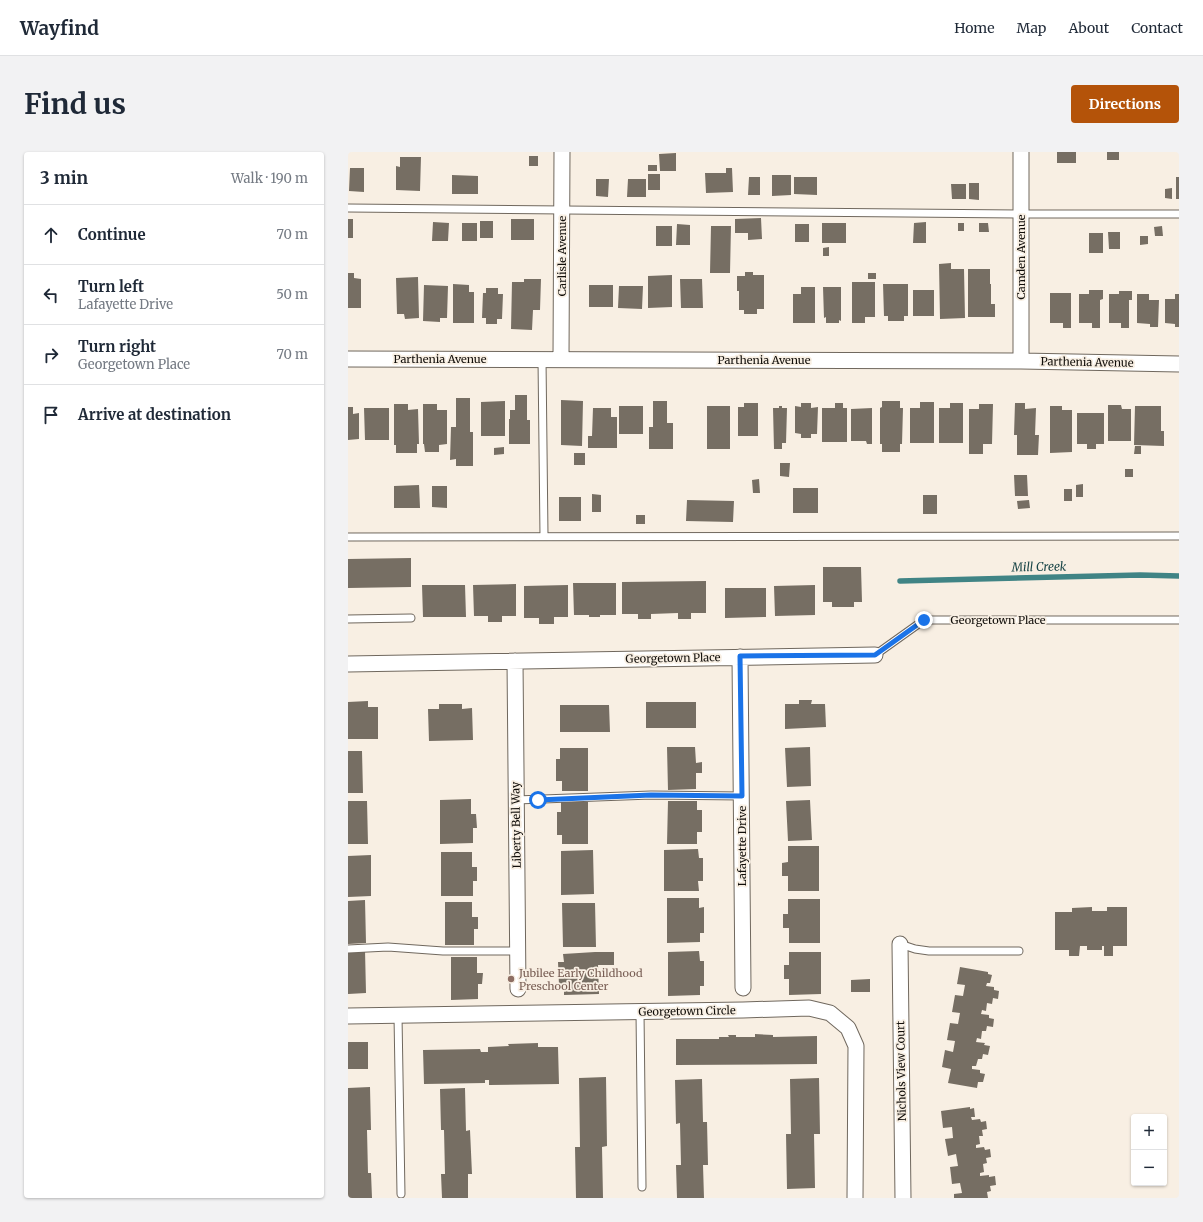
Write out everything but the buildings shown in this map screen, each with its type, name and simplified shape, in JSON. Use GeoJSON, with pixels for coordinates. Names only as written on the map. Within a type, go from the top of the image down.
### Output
{"type":"FeatureCollection","features":[{"type":"Feature","properties":{"kind":"street","name":"Carlisle Avenue"},"geometry":{"type":"LineString","coordinates":[[561,359],[562,152]]}},
{"type":"Feature","properties":{"kind":"street","name":"Camden Avenue"},"geometry":{"type":"LineString","coordinates":[[1021,152],[1021,361]]}},
{"type":"Feature","properties":{"kind":"street","name":"Parthenia Avenue"},"geometry":{"type":"LineString","coordinates":[[348,359],[1021,361],[1179,364]]}},
{"type":"Feature","properties":{"kind":"street","name":"Georgetown Place"},"geometry":{"type":"LineString","coordinates":[[348,664],[740,656],[875,655]]}},
{"type":"Feature","properties":{"kind":"street","name":"Lafayette Drive"},"geometry":{"type":"LineString","coordinates":[[740,656],[743,988]]}},
{"type":"Feature","properties":{"kind":"street","name":"Liberty Bell Way"},"geometry":{"type":"LineString","coordinates":[[514,661],[518,988]]}},
{"type":"Feature","properties":{"kind":"street","name":"Nichols View Court"},"geometry":{"type":"LineString","coordinates":[[900,944],[903,1198]]}},
{"type":"Feature","properties":{"kind":"street","name":"Georgetown Circle"},"geometry":{"type":"LineString","coordinates":[[348,1016],[809,1008],[830,1012],[848,1028],[856,1046],[856,1198]]}},
{"type":"Feature","properties":{"kind":"lane"},"geometry":{"type":"LineString","coordinates":[[348,208],[1179,214]]}},
{"type":"Feature","properties":{"kind":"lane"},"geometry":{"type":"LineString","coordinates":[[542,359],[544,536]]}},
{"type":"Feature","properties":{"kind":"lane"},"geometry":{"type":"LineString","coordinates":[[348,537],[1179,536]]}},
{"type":"Feature","properties":{"kind":"lane"},"geometry":{"type":"LineString","coordinates":[[348,620],[411,618]]}},
{"type":"Feature","properties":{"kind":"lane","name":"Georgetown Place"},"geometry":{"type":"LineString","coordinates":[[875,655],[924,620],[1179,620]]}},
{"type":"Feature","properties":{"kind":"lane"},"geometry":{"type":"LineString","coordinates":[[516,800],[651,795],[742,796]]}},
{"type":"Feature","properties":{"kind":"lane"},"geometry":{"type":"LineString","coordinates":[[900,944],[915,949],[929,951],[1019,950]]}},
{"type":"Feature","properties":{"kind":"lane"},"geometry":{"type":"LineString","coordinates":[[348,949],[388,947],[443,951],[517,951]]}},
{"type":"Feature","properties":{"kind":"lane"},"geometry":{"type":"LineString","coordinates":[[640,1012],[642,1187]]}},
{"type":"Feature","properties":{"kind":"lane"},"geometry":{"type":"LineString","coordinates":[[398,1016],[401,1194]]}},
{"type":"Feature","properties":{"kind":"waterway","name":"Mill Creek"},"geometry":{"type":"LineString","coordinates":[[900,581],[1140,575],[1179,576]]}},
{"type":"Feature","properties":{"kind":"place","name":"Jubilee Early Childhood Preschool Center"},"geometry":{"type":"Point","coordinates":[511,979]}},
{"type":"Feature","properties":{"kind":"route"},"geometry":{"type":"LineString","coordinates":[[538,800],[651,795],[742,796],[740,656],[875,655],[924,620]]}}]}
